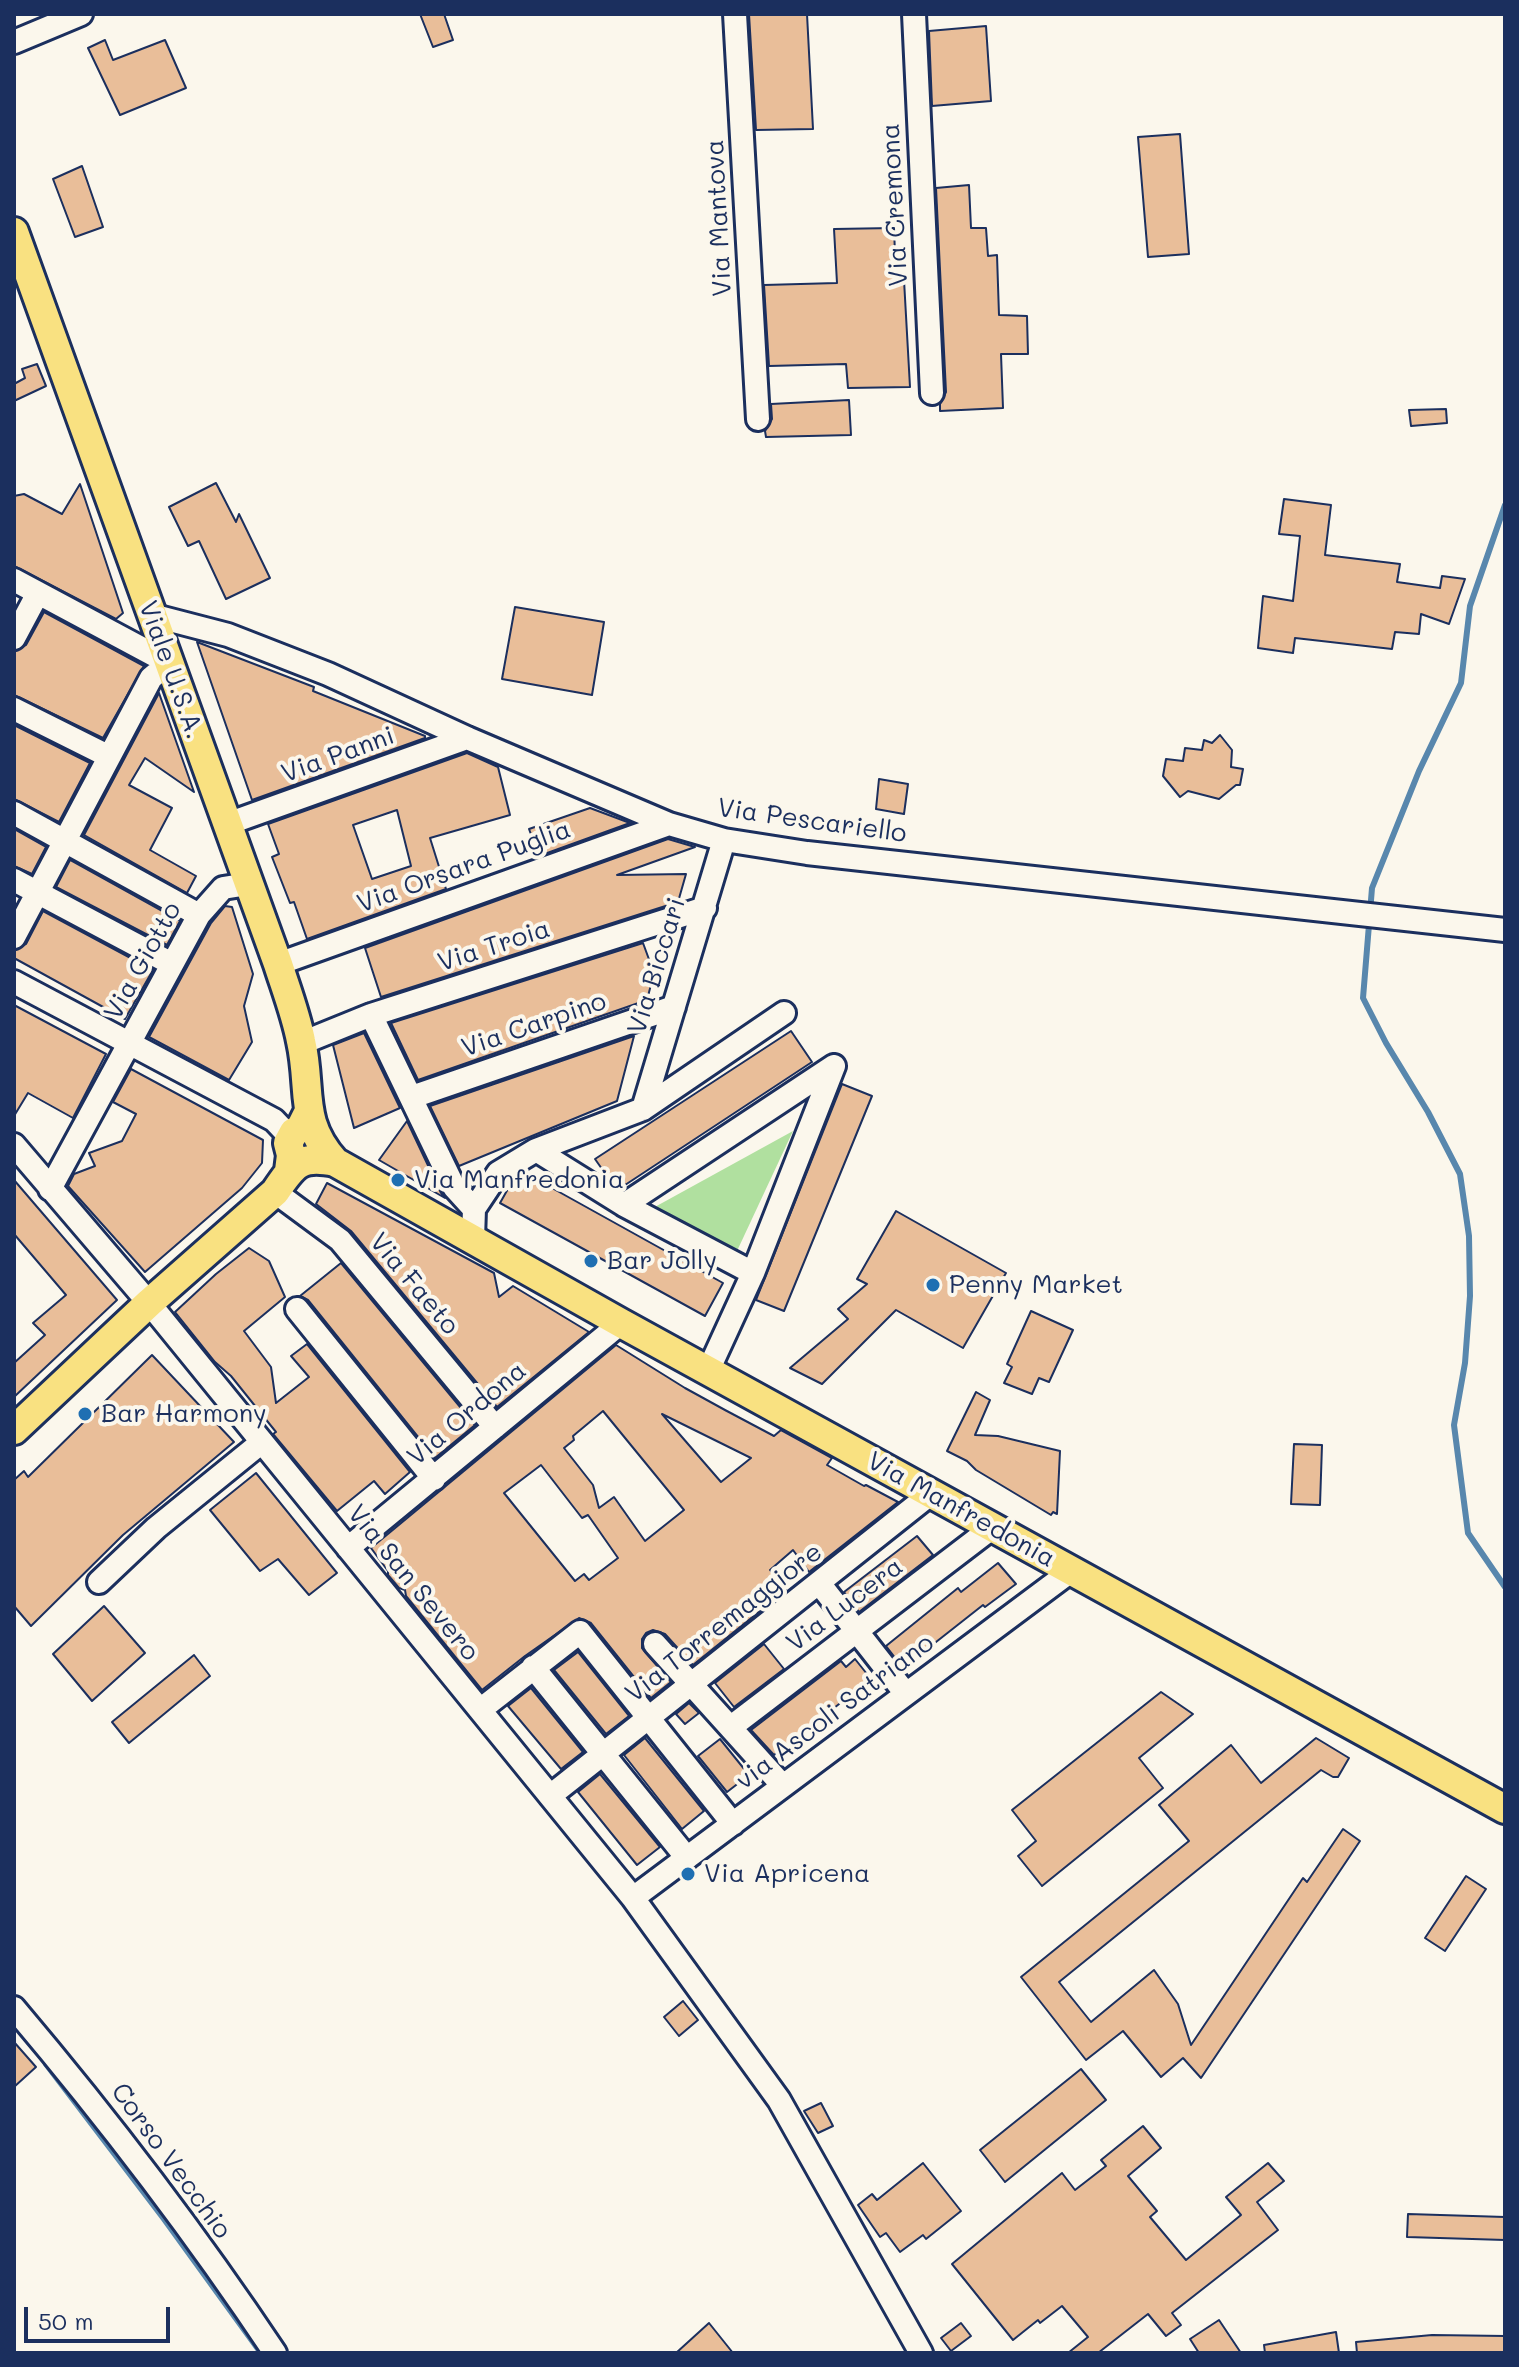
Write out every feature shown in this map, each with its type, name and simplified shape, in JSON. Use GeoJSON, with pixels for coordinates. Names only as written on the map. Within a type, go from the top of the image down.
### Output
{"type":"FeatureCollection","features":[{"type":"Feature","properties":{"kind":"main road","name":"Viale U.S.A."},"geometry":{"type":"LineString","coordinates":[[14,232],[278,964],[302,1043],[304,1151]]}},
{"type":"Feature","properties":{"kind":"main road","name":"Via Manfredonia"},"geometry":{"type":"LineString","coordinates":[[304,1151],[473,1239],[1505,1809]]}},
{"type":"Feature","properties":{"kind":"main road"},"geometry":{"type":"LineString","coordinates":[[14,1430],[304,1151]]}},
{"type":"Feature","properties":{"kind":"street"},"geometry":{"type":"LineString","coordinates":[[14,42],[81,14]]}},
{"type":"Feature","properties":{"kind":"street","name":"Via Mantova"},"geometry":{"type":"LineString","coordinates":[[735,14],[758,419]]}},
{"type":"Feature","properties":{"kind":"street","name":"Via Cremona"},"geometry":{"type":"LineString","coordinates":[[914,14],[932,393]]}},
{"type":"Feature","properties":{"kind":"street"},"geometry":{"type":"LineString","coordinates":[[14,580],[169,663],[151,678],[14,937]]}},
{"type":"Feature","properties":{"kind":"street"},"geometry":{"type":"LineString","coordinates":[[14,638],[38,593]]}},
{"type":"Feature","properties":{"kind":"street","name":"Via Pescariello"},"geometry":{"type":"LineString","coordinates":[[151,615],[228,635],[328,674],[467,738],[669,824],[724,840],[807,853],[1505,930]]}},
{"type":"Feature","properties":{"kind":"street"},"geometry":{"type":"LineString","coordinates":[[14,709],[108,756]]}},
{"type":"Feature","properties":{"kind":"street","name":"Via Panni"},"geometry":{"type":"LineString","coordinates":[[227,824],[467,738]]}},
{"type":"Feature","properties":{"kind":"street"},"geometry":{"type":"LineString","coordinates":[[14,813],[199,915]]}},
{"type":"Feature","properties":{"kind":"street","name":"Via Orsara Puglia"},"geometry":{"type":"LineString","coordinates":[[278,964],[669,824]]}},
{"type":"Feature","properties":{"kind":"street","name":"Via Biccari"},"geometry":{"type":"LineString","coordinates":[[643,1109],[724,840]]}},
{"type":"Feature","properties":{"kind":"street"},"geometry":{"type":"LineString","coordinates":[[14,880],[172,964]]}},
{"type":"Feature","properties":{"kind":"street","name":"Via Giotto"},"geometry":{"type":"LineString","coordinates":[[50,1189],[199,915],[223,888],[248,884]]}},
{"type":"Feature","properties":{"kind":"street","name":"Via Troia"},"geometry":{"type":"LineString","coordinates":[[302,1043],[371,1015],[705,908]]}},
{"type":"Feature","properties":{"kind":"street","name":"Via Faeto"},"geometry":{"type":"LineString","coordinates":[[14,982],[274,1120],[304,1151],[340,1240],[495,1427]]}},
{"type":"Feature","properties":{"kind":"street","name":"Via Carpino"},"geometry":{"type":"LineString","coordinates":[[412,1097],[674,1007]]}},
{"type":"Feature","properties":{"kind":"street"},"geometry":{"type":"LineString","coordinates":[[473,1239],[474,1209],[498,1173],[536,1150],[643,1109],[784,1013]]}},
{"type":"Feature","properties":{"kind":"street"},"geometry":{"type":"LineString","coordinates":[[371,1015],[454,1187],[474,1209]]}},
{"type":"Feature","properties":{"kind":"street"},"geometry":{"type":"LineString","coordinates":[[624,1205],[834,1066],[753,1273],[708,1371]]}},
{"type":"Feature","properties":{"kind":"street","name":"Via San Severo"},"geometry":{"type":"LineString","coordinates":[[14,1145],[149,1303],[633,1898],[779,2100],[921,2353]]}},
{"type":"Feature","properties":{"kind":"street"},"geometry":{"type":"LineString","coordinates":[[536,1150],[624,1205],[753,1273]]}},
{"type":"Feature","properties":{"kind":"street"},"geometry":{"type":"LineString","coordinates":[[297,1309],[434,1479]]}},
{"type":"Feature","properties":{"kind":"street","name":"Via Ordona"},"geometry":{"type":"LineString","coordinates":[[348,1548],[621,1323]]}},
{"type":"Feature","properties":{"kind":"street"},"geometry":{"type":"LineString","coordinates":[[99,1582],[156,1528],[262,1442]]}},
{"type":"Feature","properties":{"kind":"street","name":"Via Torremaggiore"},"geometry":{"type":"LineString","coordinates":[[550,1796],[933,1492]]}},
{"type":"Feature","properties":{"kind":"street","name":"Via Lucera"},"geometry":{"type":"LineString","coordinates":[[731,1727],[993,1527]]}},
{"type":"Feature","properties":{"kind":"street","name":"via Ascoli Satriano"},"geometry":{"type":"LineString","coordinates":[[633,1898],[1071,1571]]}},
{"type":"Feature","properties":{"kind":"street"},"geometry":{"type":"LineString","coordinates":[[819,1583],[906,1694]]}},
{"type":"Feature","properties":{"kind":"street"},"geometry":{"type":"LineString","coordinates":[[480,1710],[580,1632],[733,1824]]}},
{"type":"Feature","properties":{"kind":"street"},"geometry":{"type":"LineString","coordinates":[[655,1644],[783,1786]]}},
{"type":"Feature","properties":{"kind":"street"},"geometry":{"type":"LineString","coordinates":[[533,1667],[687,1858]]}},
{"type":"Feature","properties":{"kind":"street","name":"Corso Vecchio"},"geometry":{"type":"LineString","coordinates":[[14,2008],[86,2093],[247,2310],[275,2353]]}},
{"type":"Feature","properties":{"kind":"green space"},"geometry":{"type":"Polygon","coordinates":[[[793,1131],[737,1251],[653,1208],[793,1131]]]}},
{"type":"Feature","properties":{"kind":"building"},"geometry":{"type":"Polygon","coordinates":[[[420,14],[444,14],[453,40],[433,47],[420,14]]]}},
{"type":"Feature","properties":{"kind":"building"},"geometry":{"type":"Polygon","coordinates":[[[749,14],[807,14],[813,129],[756,130],[749,14]]]}},
{"type":"Feature","properties":{"kind":"building"},"geometry":{"type":"Polygon","coordinates":[[[986,26],[991,101],[932,106],[929,31],[986,26]]]}},
{"type":"Feature","properties":{"kind":"building"},"geometry":{"type":"Polygon","coordinates":[[[105,40],[113,60],[165,40],[186,88],[120,115],[88,48],[105,40]]]}},
{"type":"Feature","properties":{"kind":"building"},"geometry":{"type":"Polygon","coordinates":[[[1180,134],[1189,254],[1148,257],[1138,137],[1180,134]]]}},
{"type":"Feature","properties":{"kind":"building"},"geometry":{"type":"Polygon","coordinates":[[[82,166],[103,227],[75,237],[53,179],[82,166]]]}},
{"type":"Feature","properties":{"kind":"building"},"geometry":{"type":"Polygon","coordinates":[[[969,185],[971,228],[986,228],[988,256],[997,255],[999,315],[1027,316],[1028,354],[1001,354],[1003,408],[940,411],[946,392],[936,188],[969,185]]]}},
{"type":"Feature","properties":{"kind":"building"},"geometry":{"type":"Polygon","coordinates":[[[894,228],[896,280],[904,280],[910,387],[848,388],[846,364],[769,366],[764,285],[837,283],[834,229],[894,228]]]}},
{"type":"Feature","properties":{"kind":"building"},"geometry":{"type":"Polygon","coordinates":[[[37,364],[46,386],[14,401],[14,384],[25,378],[22,369],[37,364]]]}},
{"type":"Feature","properties":{"kind":"building"},"geometry":{"type":"Polygon","coordinates":[[[849,400],[851,435],[766,437],[765,431],[772,419],[771,404],[849,400]]]}},
{"type":"Feature","properties":{"kind":"building"},"geometry":{"type":"Polygon","coordinates":[[[1446,409],[1447,423],[1411,426],[1409,410],[1446,409]]]}},
{"type":"Feature","properties":{"kind":"building"},"geometry":{"type":"Polygon","coordinates":[[[216,483],[236,522],[239,514],[270,578],[226,599],[199,541],[188,546],[169,507],[216,483]]]}},
{"type":"Feature","properties":{"kind":"building"},"geometry":{"type":"Polygon","coordinates":[[[80,484],[123,613],[116,619],[14,566],[14,496],[24,494],[62,514],[80,484]]]}},
{"type":"Feature","properties":{"kind":"building"},"geometry":{"type":"Polygon","coordinates":[[[1284,499],[1331,505],[1325,555],[1400,564],[1397,582],[1440,588],[1442,576],[1465,579],[1449,624],[1421,614],[1419,634],[1395,632],[1392,649],[1295,638],[1293,653],[1258,648],[1263,596],[1293,601],[1300,536],[1279,534],[1284,499]]]}},
{"type":"Feature","properties":{"kind":"building"},"geometry":{"type":"Polygon","coordinates":[[[515,607],[604,622],[592,695],[502,679],[515,607]]]}},
{"type":"Feature","properties":{"kind":"building"},"geometry":{"type":"Polygon","coordinates":[[[44,612],[144,666],[103,738],[14,695],[14,652],[26,645],[44,612]]]}},
{"type":"Feature","properties":{"kind":"building"},"geometry":{"type":"Polygon","coordinates":[[[197,642],[314,687],[313,691],[425,738],[252,800],[197,642]]]}},
{"type":"Feature","properties":{"kind":"building"},"geometry":{"type":"Polygon","coordinates":[[[159,693],[194,792],[145,758],[129,785],[172,808],[150,850],[196,876],[187,893],[84,835],[159,693]]]}},
{"type":"Feature","properties":{"kind":"building"},"geometry":{"type":"Polygon","coordinates":[[[14,725],[90,763],[59,822],[14,799],[14,725]]]}},
{"type":"Feature","properties":{"kind":"building"},"geometry":{"type":"Polygon","coordinates":[[[1220,735],[1232,750],[1231,767],[1243,769],[1240,785],[1219,799],[1188,791],[1180,797],[1163,776],[1166,759],[1183,761],[1185,748],[1202,750],[1204,740],[1212,743],[1220,735]]]}},
{"type":"Feature","properties":{"kind":"building"},"geometry":{"type":"Polygon","coordinates":[[[467,753],[498,767],[510,815],[430,838],[446,889],[307,939],[294,902],[290,903],[272,857],[279,854],[268,824],[467,753]],[[397,810],[353,825],[372,879],[411,866],[397,810]]]}},
{"type":"Feature","properties":{"kind":"building"},"geometry":{"type":"Polygon","coordinates":[[[879,779],[908,784],[904,814],[876,809],[879,779]]]}},
{"type":"Feature","properties":{"kind":"building"},"geometry":{"type":"Polygon","coordinates":[[[590,808],[630,823],[539,856],[529,829],[590,808]]]}},
{"type":"Feature","properties":{"kind":"building"},"geometry":{"type":"Polygon","coordinates":[[[14,829],[46,847],[32,874],[14,866],[14,829]]]}},
{"type":"Feature","properties":{"kind":"building"},"geometry":{"type":"Polygon","coordinates":[[[668,839],[695,847],[617,875],[686,874],[678,902],[381,997],[365,948],[668,839]]]}},
{"type":"Feature","properties":{"kind":"building"},"geometry":{"type":"Polygon","coordinates":[[[70,860],[180,921],[167,945],[56,887],[70,860]]]}},
{"type":"Feature","properties":{"kind":"building"},"geometry":{"type":"Polygon","coordinates":[[[225,906],[232,907],[253,974],[244,1006],[252,1042],[229,1080],[149,1037],[211,923],[225,906]]]}},
{"type":"Feature","properties":{"kind":"building"},"geometry":{"type":"Polygon","coordinates":[[[43,911],[153,970],[125,1019],[14,958],[14,951],[26,944],[43,911]]]}},
{"type":"Feature","properties":{"kind":"building"},"geometry":{"type":"Polygon","coordinates":[[[643,943],[654,973],[647,1000],[418,1080],[391,1023],[643,943]]]}},
{"type":"Feature","properties":{"kind":"building"},"geometry":{"type":"Polygon","coordinates":[[[14,1005],[106,1054],[73,1118],[28,1093],[14,1116],[14,1005]]]}},
{"type":"Feature","properties":{"kind":"building"},"geometry":{"type":"Polygon","coordinates":[[[791,1031],[812,1062],[622,1187],[609,1179],[595,1159],[791,1031]]]}},
{"type":"Feature","properties":{"kind":"building"},"geometry":{"type":"Polygon","coordinates":[[[364,1033],[400,1108],[354,1128],[333,1045],[364,1033]]]}},
{"type":"Feature","properties":{"kind":"building"},"geometry":{"type":"Polygon","coordinates":[[[634,1036],[617,1101],[459,1166],[430,1106],[634,1036]]]}},
{"type":"Feature","properties":{"kind":"building"},"geometry":{"type":"Polygon","coordinates":[[[131,1069],[263,1140],[262,1163],[242,1188],[145,1272],[68,1186],[74,1174],[95,1166],[89,1153],[122,1141],[136,1114],[113,1102],[131,1069]]]}},
{"type":"Feature","properties":{"kind":"building"},"geometry":{"type":"Polygon","coordinates":[[[842,1084],[872,1096],[784,1311],[756,1300],[842,1084]]]}},
{"type":"Feature","properties":{"kind":"building"},"geometry":{"type":"Polygon","coordinates":[[[407,1121],[441,1193],[445,1198],[379,1160],[407,1121]]]}},
{"type":"Feature","properties":{"kind":"building"},"geometry":{"type":"Polygon","coordinates":[[[525,1173],[723,1283],[705,1316],[500,1203],[513,1180],[525,1173]]]}},
{"type":"Feature","properties":{"kind":"building"},"geometry":{"type":"Polygon","coordinates":[[[14,1180],[117,1300],[14,1397],[14,1363],[45,1335],[33,1323],[66,1295],[14,1234],[14,1180]]]}},
{"type":"Feature","properties":{"kind":"building"},"geometry":{"type":"Polygon","coordinates":[[[327,1183],[494,1273],[499,1297],[513,1286],[589,1332],[497,1407],[351,1231],[316,1204],[327,1183]]]}},
{"type":"Feature","properties":{"kind":"building","name":"Penny Market"},"geometry":{"type":"Polygon","coordinates":[[[896,1211],[1006,1273],[963,1348],[896,1310],[822,1384],[790,1368],[848,1319],[838,1309],[867,1284],[857,1279],[896,1211]]]}},
{"type":"Feature","properties":{"kind":"building"},"geometry":{"type":"Polygon","coordinates":[[[249,1248],[269,1261],[285,1297],[244,1331],[271,1367],[276,1403],[309,1377],[291,1356],[307,1344],[410,1472],[385,1494],[374,1481],[337,1511],[273,1434],[276,1432],[231,1376],[215,1362],[175,1312],[249,1248]]]}},
{"type":"Feature","properties":{"kind":"building"},"geometry":{"type":"Polygon","coordinates":[[[341,1263],[475,1425],[435,1458],[308,1300],[300,1296],[341,1263]]]}},
{"type":"Feature","properties":{"kind":"building"},"geometry":{"type":"Polygon","coordinates":[[[1031,1311],[1073,1330],[1049,1382],[1039,1378],[1032,1394],[1004,1383],[1012,1367],[1007,1364],[1031,1311]]]}},
{"type":"Feature","properties":{"kind":"building"},"geometry":{"type":"Polygon","coordinates":[[[616,1345],[685,1388],[774,1436],[781,1430],[832,1458],[827,1465],[898,1502],[809,1572],[793,1550],[770,1570],[786,1590],[693,1665],[665,1634],[653,1630],[646,1633],[642,1648],[671,1682],[651,1698],[591,1623],[579,1618],[482,1690],[406,1596],[405,1590],[399,1588],[388,1575],[371,1548],[616,1345]],[[603,1411],[573,1436],[574,1440],[564,1448],[593,1485],[599,1508],[614,1497],[645,1541],[684,1510],[603,1411]],[[662,1414],[721,1482],[751,1458],[662,1414]],[[541,1465],[504,1493],[575,1581],[584,1574],[589,1580],[618,1558],[588,1515],[582,1518],[541,1465]]]}},
{"type":"Feature","properties":{"kind":"building"},"geometry":{"type":"Polygon","coordinates":[[[152,1355],[234,1442],[123,1535],[31,1626],[14,1606],[14,1480],[24,1471],[28,1477],[152,1355]]]}},
{"type":"Feature","properties":{"kind":"building"},"geometry":{"type":"Polygon","coordinates":[[[976,1392],[990,1400],[975,1435],[998,1436],[1060,1451],[1057,1514],[1053,1512],[1051,1515],[947,1451],[976,1392]]]}},
{"type":"Feature","properties":{"kind":"building"},"geometry":{"type":"Polygon","coordinates":[[[1294,1444],[1322,1445],[1320,1505],[1291,1504],[1294,1444]]]}},
{"type":"Feature","properties":{"kind":"building"},"geometry":{"type":"Polygon","coordinates":[[[256,1473],[337,1573],[309,1595],[278,1559],[260,1571],[210,1510],[256,1473]]]}},
{"type":"Feature","properties":{"kind":"building"},"geometry":{"type":"Polygon","coordinates":[[[917,1536],[933,1555],[859,1612],[844,1592],[917,1536]]]}},
{"type":"Feature","properties":{"kind":"building"},"geometry":{"type":"Polygon","coordinates":[[[998,1563],[1016,1584],[985,1607],[983,1605],[903,1668],[886,1646],[958,1588],[961,1592],[998,1563]]]}},
{"type":"Feature","properties":{"kind":"building"},"geometry":{"type":"Polygon","coordinates":[[[104,1606],[145,1653],[92,1701],[53,1654],[104,1606]]]}},
{"type":"Feature","properties":{"kind":"building"},"geometry":{"type":"Polygon","coordinates":[[[764,1644],[784,1669],[734,1707],[715,1683],[764,1644]]]}},
{"type":"Feature","properties":{"kind":"building"},"geometry":{"type":"Polygon","coordinates":[[[578,1652],[629,1716],[606,1734],[554,1670],[578,1652]]]}},
{"type":"Feature","properties":{"kind":"building"},"geometry":{"type":"Polygon","coordinates":[[[194,1655],[210,1676],[129,1743],[112,1722],[194,1655]]]}},
{"type":"Feature","properties":{"kind":"building"},"geometry":{"type":"Polygon","coordinates":[[[855,1659],[871,1679],[774,1755],[751,1730],[841,1661],[846,1667],[855,1659]]]}},
{"type":"Feature","properties":{"kind":"building"},"geometry":{"type":"Polygon","coordinates":[[[531,1688],[583,1752],[561,1769],[508,1706],[531,1688]]]}},
{"type":"Feature","properties":{"kind":"building"},"geometry":{"type":"Polygon","coordinates":[[[1161,1692],[1193,1714],[1139,1758],[1163,1788],[1042,1886],[1018,1856],[1036,1841],[1012,1810],[1161,1692]]]}},
{"type":"Feature","properties":{"kind":"building"},"geometry":{"type":"Polygon","coordinates":[[[689,1703],[699,1713],[685,1724],[676,1714],[689,1703]]]}},
{"type":"Feature","properties":{"kind":"building"},"geometry":{"type":"Polygon","coordinates":[[[645,1738],[704,1811],[682,1829],[624,1755],[645,1738]]]}},
{"type":"Feature","properties":{"kind":"building"},"geometry":{"type":"Polygon","coordinates":[[[1316,1738],[1349,1758],[1338,1777],[1321,1770],[1059,1982],[1091,2022],[1154,1970],[1178,2004],[1191,2045],[1303,1878],[1307,1882],[1343,1829],[1360,1841],[1201,2078],[1183,2058],[1161,2077],[1123,2031],[1086,2060],[1021,1977],[1189,1841],[1159,1805],[1231,1745],[1261,1783],[1316,1738]]]}},
{"type":"Feature","properties":{"kind":"building"},"geometry":{"type":"Polygon","coordinates":[[[720,1739],[749,1775],[727,1792],[698,1756],[720,1739]]]}},
{"type":"Feature","properties":{"kind":"building"},"geometry":{"type":"Polygon","coordinates":[[[600,1774],[660,1847],[637,1865],[578,1792],[600,1774]]]}},
{"type":"Feature","properties":{"kind":"building"},"geometry":{"type":"Polygon","coordinates":[[[1466,1876],[1486,1889],[1445,1951],[1425,1938],[1466,1876]]]}},
{"type":"Feature","properties":{"kind":"building"},"geometry":{"type":"Polygon","coordinates":[[[683,2001],[698,2020],[679,2036],[664,2017],[683,2001]]]}},
{"type":"Feature","properties":{"kind":"building"},"geometry":{"type":"Polygon","coordinates":[[[14,2042],[36,2067],[14,2087],[14,2042]]]}},
{"type":"Feature","properties":{"kind":"building"},"geometry":{"type":"Polygon","coordinates":[[[1081,2069],[1106,2100],[1005,2182],[980,2150],[1081,2069]]]}},
{"type":"Feature","properties":{"kind":"building"},"geometry":{"type":"Polygon","coordinates":[[[821,2103],[833,2126],[818,2133],[804,2111],[821,2103]]]}},
{"type":"Feature","properties":{"kind":"building"},"geometry":{"type":"Polygon","coordinates":[[[1143,2126],[1161,2148],[1128,2176],[1157,2211],[1150,2217],[1186,2260],[1241,2215],[1226,2197],[1268,2163],[1284,2181],[1257,2202],[1278,2230],[1172,2313],[1181,2325],[1166,2336],[1148,2314],[1098,2353],[1068,2353],[1088,2337],[1062,2306],[1013,2340],[952,2264],[1062,2173],[1075,2190],[1106,2166],[1101,2160],[1143,2126]]]}},
{"type":"Feature","properties":{"kind":"building"},"geometry":{"type":"Polygon","coordinates":[[[923,2163],[961,2211],[926,2239],[923,2235],[900,2252],[886,2233],[880,2237],[858,2205],[872,2194],[877,2200],[923,2163]]]}},
{"type":"Feature","properties":{"kind":"building"},"geometry":{"type":"Polygon","coordinates":[[[1408,2214],[1505,2217],[1505,2240],[1407,2237],[1408,2214]]]}},
{"type":"Feature","properties":{"kind":"building"},"geometry":{"type":"Polygon","coordinates":[[[1219,2320],[1241,2353],[1199,2353],[1190,2339],[1219,2320]]]}},
{"type":"Feature","properties":{"kind":"building"},"geometry":{"type":"Polygon","coordinates":[[[709,2323],[733,2353],[676,2353],[709,2323]]]}},
{"type":"Feature","properties":{"kind":"building"},"geometry":{"type":"Polygon","coordinates":[[[961,2323],[971,2336],[951,2351],[941,2338],[961,2323]]]}},
{"type":"Feature","properties":{"kind":"building"},"geometry":{"type":"Polygon","coordinates":[[[1336,2332],[1339,2353],[1265,2353],[1264,2345],[1336,2332]]]}},
{"type":"Feature","properties":{"kind":"building"},"geometry":{"type":"Polygon","coordinates":[[[1432,2335],[1505,2336],[1505,2353],[1357,2353],[1356,2342],[1432,2335]]]}},
{"type":"Feature","properties":{"kind":"waterway"},"geometry":{"type":"LineString","coordinates":[[1505,505],[1470,606],[1461,683],[1419,771],[1372,888],[1363,998],[1460,1174],[1469,1236],[1470,1296],[1465,1363],[1454,1425],[1468,1533],[1505,1587]]}},
{"type":"Feature","properties":{"kind":"waterway"},"geometry":{"type":"LineString","coordinates":[[46,2064],[261,2353]]}},
{"type":"Feature","properties":{"kind":"place","name":"Via Manfredonia"},"geometry":{"type":"Point","coordinates":[398,1180]}},
{"type":"Feature","properties":{"kind":"place","name":"Bar Jolly"},"geometry":{"type":"Point","coordinates":[591,1261]}},
{"type":"Feature","properties":{"kind":"place","name":"Penny Market"},"geometry":{"type":"Point","coordinates":[933,1285]}},
{"type":"Feature","properties":{"kind":"place","name":"Bar Harmony"},"geometry":{"type":"Point","coordinates":[85,1414]}},
{"type":"Feature","properties":{"kind":"place","name":"Via Apricena"},"geometry":{"type":"Point","coordinates":[688,1874]}}]}
